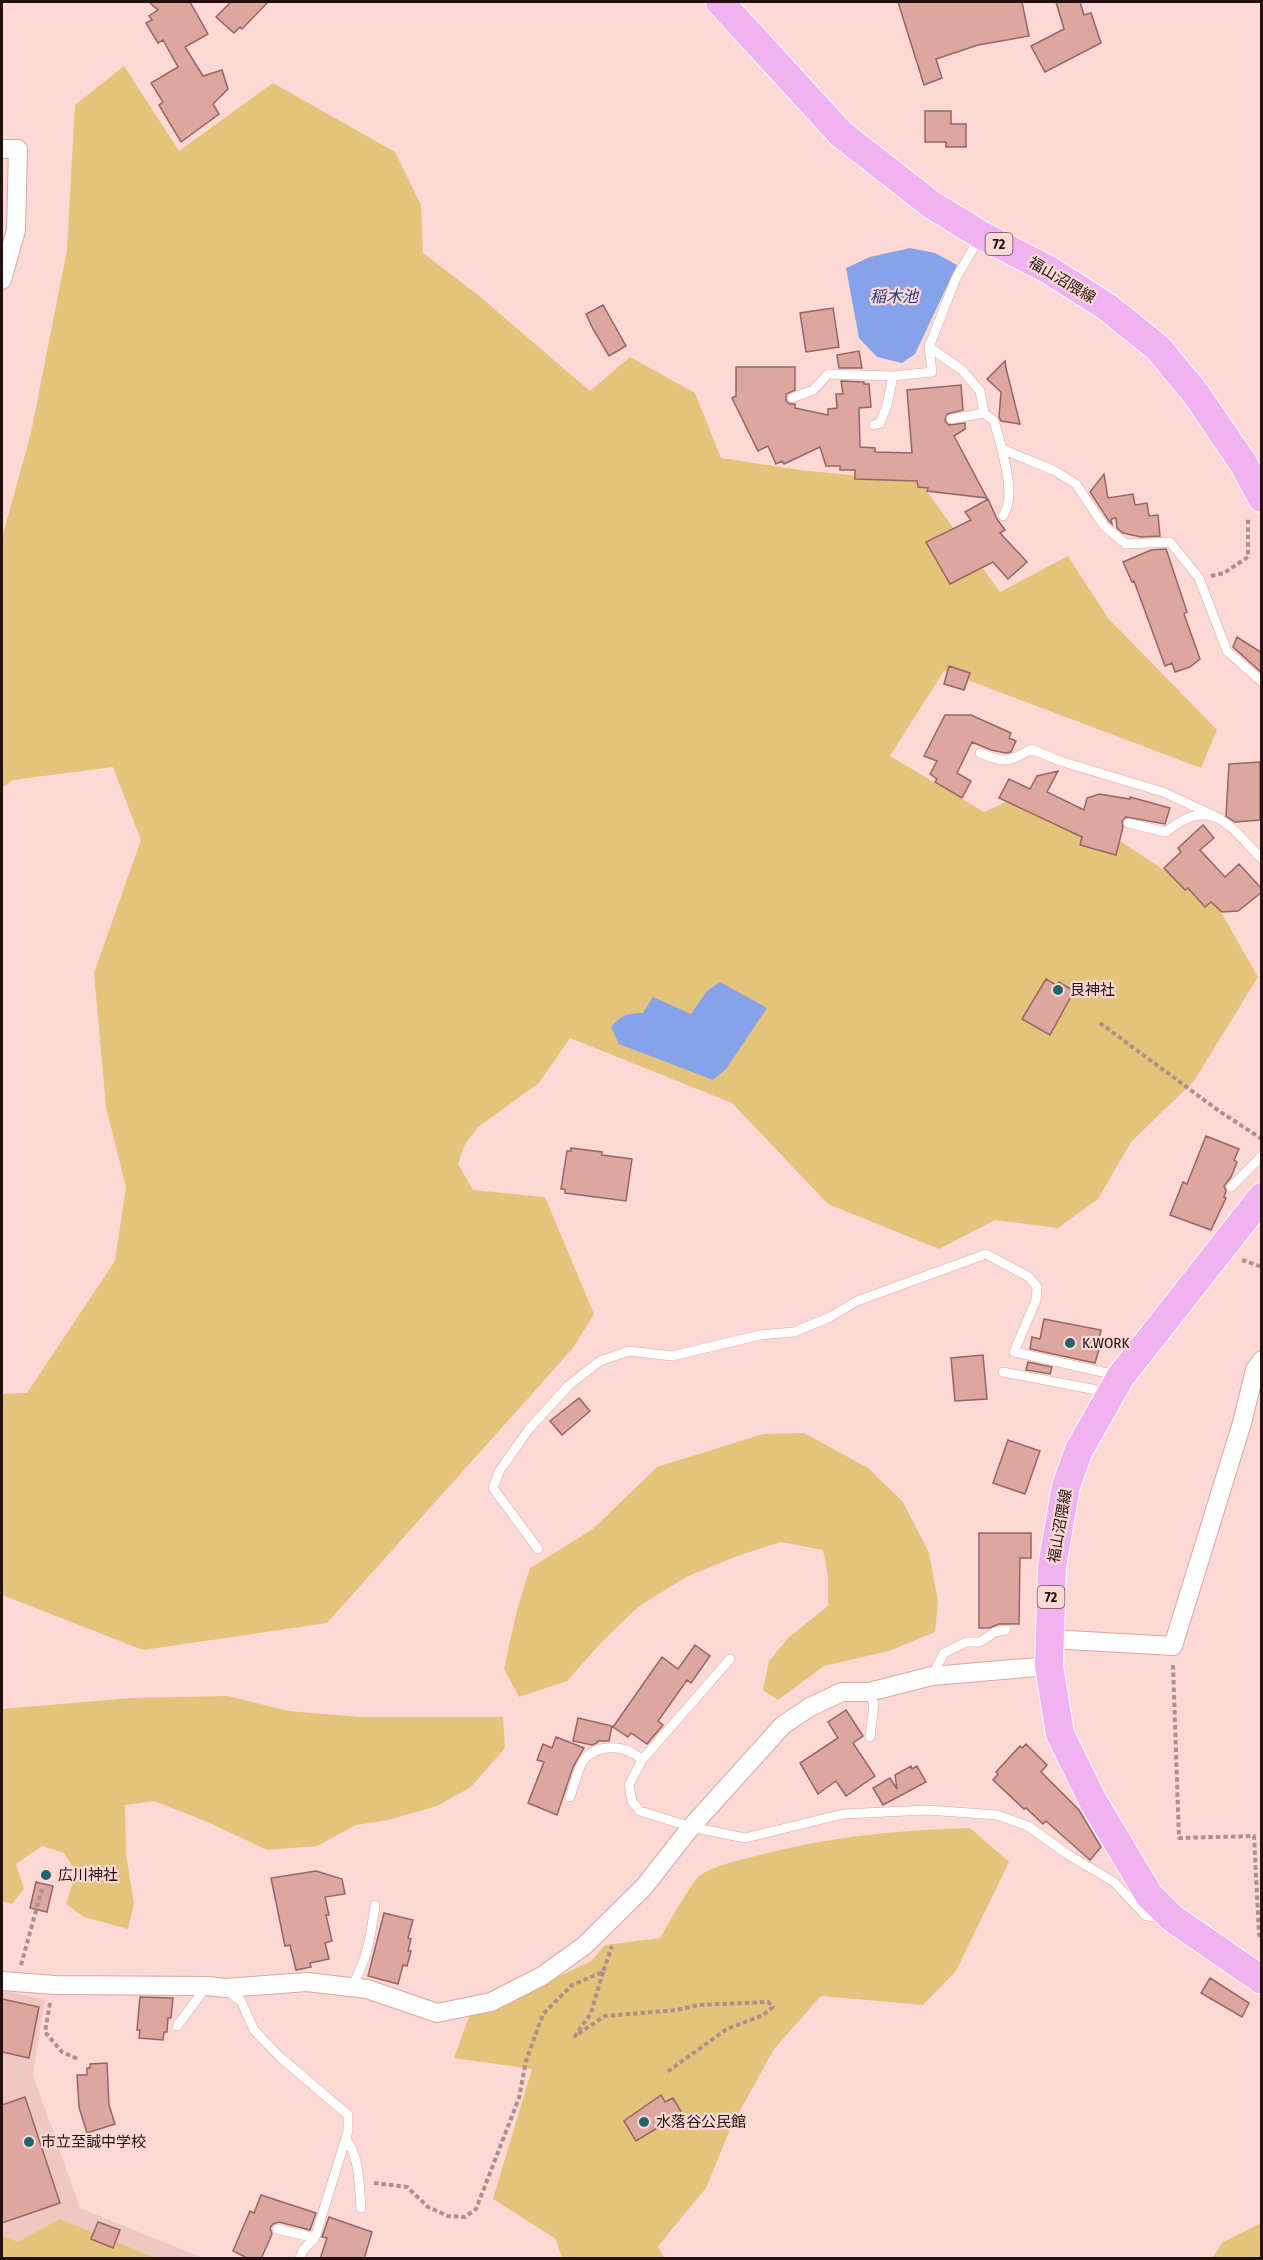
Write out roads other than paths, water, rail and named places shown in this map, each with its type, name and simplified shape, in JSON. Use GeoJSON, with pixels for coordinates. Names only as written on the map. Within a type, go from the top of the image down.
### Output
{"type":"FeatureCollection","features":[{"type":"Feature","properties":{"kind":"main road","name":"福山沼隈線"},"geometry":{"type":"LineString","coordinates":[[720,2],[841,134],[932,205],[981,235],[1049,270],[1107,307],[1158,348],[1196,394],[1243,463],[1253,504]]}},
{"type":"Feature","properties":{"kind":"main road","name":"福山沼隈線"},"geometry":{"type":"LineString","coordinates":[[1262,1197],[1116,1384],[1079,1450],[1066,1486],[1052,1566],[1050,1653],[1060,1734],[1093,1801],[1149,1895],[1172,1918],[1262,1980]]}},
{"type":"Feature","properties":{"kind":"street"},"geometry":{"type":"LineString","coordinates":[[2,149],[18,149],[16,230],[2,280]]}},
{"type":"Feature","properties":{"kind":"street"},"geometry":{"type":"LineString","coordinates":[[9,1982],[55,1985],[216,1987],[307,1982],[367,1989],[437,2013],[491,2002],[542,1976],[584,1946],[644,1887],[691,1827],[783,1725],[810,1707],[842,1692],[870,1692],[932,1676],[1050,1653],[1173,1646],[1242,1423],[1255,1370],[1262,1360]]}},
{"type":"Feature","properties":{"kind":"lane"},"geometry":{"type":"LineString","coordinates":[[792,398],[813,390],[828,374],[893,376],[932,372],[929,347],[956,278],[981,235]]}},
{"type":"Feature","properties":{"kind":"lane"},"geometry":{"type":"LineString","coordinates":[[929,347],[962,370],[980,391],[984,414]]}},
{"type":"Feature","properties":{"kind":"lane"},"geometry":{"type":"LineString","coordinates":[[874,425],[880,423],[887,405],[893,376]]}},
{"type":"Feature","properties":{"kind":"lane"},"geometry":{"type":"LineString","coordinates":[[951,419],[984,414],[994,421],[1009,488],[1010,506],[1003,516]]}},
{"type":"Feature","properties":{"kind":"lane"},"geometry":{"type":"LineString","coordinates":[[1002,449],[1053,470],[1076,484],[1104,526],[1126,544],[1170,542],[1199,578],[1227,651],[1262,682]]}},
{"type":"Feature","properties":{"kind":"lane"},"geometry":{"type":"LineString","coordinates":[[980,753],[999,761],[1017,758],[1031,749],[1060,761],[1163,792],[1219,818],[1262,859]]}},
{"type":"Feature","properties":{"kind":"lane"},"geometry":{"type":"LineString","coordinates":[[1128,823],[1166,832],[1180,821],[1198,814],[1219,818]]}},
{"type":"Feature","properties":{"kind":"lane"},"geometry":{"type":"LineString","coordinates":[[1231,1187],[1262,1156]]}},
{"type":"Feature","properties":{"kind":"lane"},"geometry":{"type":"LineString","coordinates":[[538,1549],[492,1488],[500,1470],[529,1429],[569,1385],[600,1361],[629,1351],[672,1356],[760,1335],[794,1332],[830,1317],[857,1301],[986,1254],[1029,1277],[1037,1287],[1036,1300],[1014,1352],[1116,1384]]}},
{"type":"Feature","properties":{"kind":"lane"},"geometry":{"type":"LineString","coordinates":[[1003,1372],[1116,1384]]}},
{"type":"Feature","properties":{"kind":"lane"},"geometry":{"type":"LineString","coordinates":[[932,1676],[944,1653],[966,1642],[980,1642],[995,1632],[1006,1630]]}},
{"type":"Feature","properties":{"kind":"lane"},"geometry":{"type":"LineString","coordinates":[[730,1659],[642,1760],[629,1785],[632,1801],[640,1810],[691,1827],[745,1838],[843,1814],[927,1810],[997,1815],[1028,1826],[1067,1854],[1114,1882],[1146,1916],[1172,1918]]}},
{"type":"Feature","properties":{"kind":"lane"},"geometry":{"type":"LineString","coordinates":[[870,1692],[874,1704],[870,1737]]}},
{"type":"Feature","properties":{"kind":"lane"},"geometry":{"type":"LineString","coordinates":[[570,1797],[583,1761],[596,1751],[611,1747],[633,1751],[642,1760]]}},
{"type":"Feature","properties":{"kind":"lane"},"geometry":{"type":"LineString","coordinates":[[351,1987],[361,1971],[368,1950],[375,1905]]}},
{"type":"Feature","properties":{"kind":"lane"},"geometry":{"type":"LineString","coordinates":[[177,2026],[216,1987],[241,2001],[254,2030],[280,2057],[348,2115],[345,2139],[315,2238],[303,2250],[300,2259]]}},
{"type":"Feature","properties":{"kind":"lane"},"geometry":{"type":"LineString","coordinates":[[345,2139],[352,2147],[361,2208]]}},
{"type":"Feature","properties":{"kind":"lane"},"geometry":{"type":"LineString","coordinates":[[277,2229],[315,2238]]}},
{"type":"Feature","properties":{"kind":"water","name":"稲木池"},"geometry":{"type":"Polygon","coordinates":[[[910,248],[935,253],[957,265],[915,354],[902,363],[877,357],[859,338],[846,268],[870,257],[910,248]]]}},
{"type":"Feature","properties":{"kind":"water"},"geometry":{"type":"Polygon","coordinates":[[[720,982],[767,1008],[726,1069],[713,1080],[619,1044],[611,1027],[625,1015],[643,1013],[653,997],[691,1014],[707,991],[720,982]]]}},
{"type":"Feature","properties":{"kind":"place","name":"艮神社"},"geometry":{"type":"Point","coordinates":[1058,990]}},
{"type":"Feature","properties":{"kind":"place","name":"K.WORK"},"geometry":{"type":"Point","coordinates":[1070,1343]}},
{"type":"Feature","properties":{"kind":"place","name":"広川神社"},"geometry":{"type":"Point","coordinates":[46,1875]}},
{"type":"Feature","properties":{"kind":"place","name":"水落谷公民館"},"geometry":{"type":"Point","coordinates":[644,2122]}},
{"type":"Feature","properties":{"kind":"place","name":"市立至誠中学校"},"geometry":{"type":"Point","coordinates":[29,2142]}}]}
